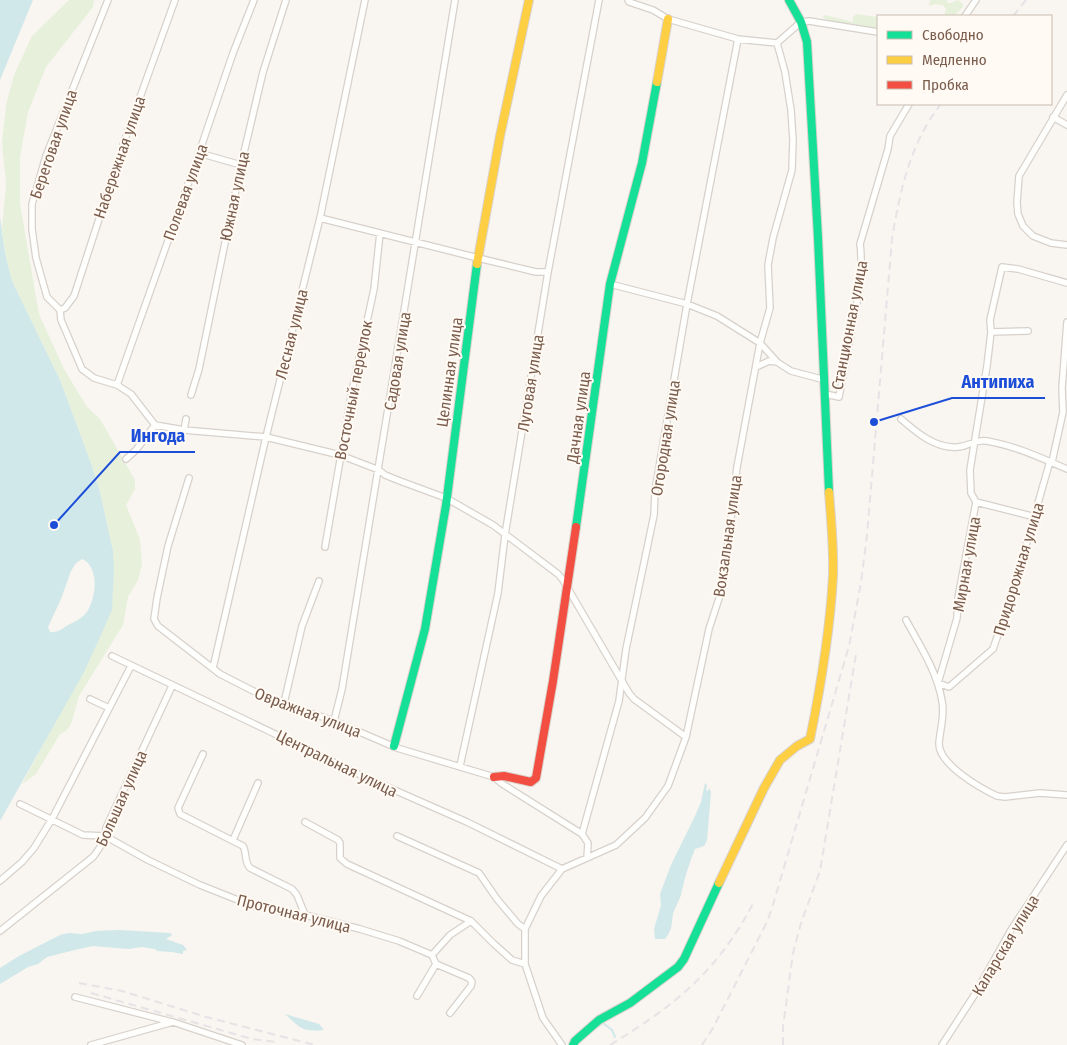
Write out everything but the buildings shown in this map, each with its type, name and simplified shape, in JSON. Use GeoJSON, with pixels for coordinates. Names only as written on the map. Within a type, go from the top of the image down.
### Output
{"type":"FeatureCollection","features":[{"type":"Feature","properties":{"kind":"street","name":"Береговая улица"},"geometry":{"type":"LineString","coordinates":[[108,0],[46,156],[32,204],[32,229],[36,258],[47,297],[60,310],[61,320],[82,369],[94,378],[117,384],[131,394],[155,425]]}},
{"type":"Feature","properties":{"kind":"street","name":"Набережная улица"},"geometry":{"type":"LineString","coordinates":[[60,310],[65,308],[74,296],[124,139],[175,0]]}},
{"type":"Feature","properties":{"kind":"street","name":"Полевая улица"},"geometry":{"type":"LineString","coordinates":[[117,384],[200,153],[232,53],[254,0]]}},
{"type":"Feature","properties":{"kind":"street","name":"Южная улица"},"geometry":{"type":"LineString","coordinates":[[191,394],[199,369],[240,165],[263,72],[286,0]]}},
{"type":"Feature","properties":{"kind":"street","name":"Лесная улица"},"geometry":{"type":"LineString","coordinates":[[212,668],[320,218],[365,0]]}},
{"type":"Feature","properties":{"kind":"street","name":"Садовая улица"},"geometry":{"type":"LineString","coordinates":[[334,721],[342,689],[379,470],[455,0]]}},
{"type":"Feature","properties":{"kind":"street","name":"Целинная улица"},"geometry":{"type":"LineString","coordinates":[[394,746],[425,629],[446,498],[478,258],[500,136],[529,0]]}},
{"type":"Feature","properties":{"kind":"street","name":"Луговая улица"},"geometry":{"type":"LineString","coordinates":[[460,766],[498,593],[505,535],[548,272],[599,0]]}},
{"type":"Feature","properties":{"kind":"street"},"geometry":{"type":"LineString","coordinates":[[573,1045],[599,1020],[630,1003],[678,967],[684,959],[764,788],[780,760],[797,746],[810,739],[821,687],[829,630],[833,574],[825,394],[807,42],[801,22],[789,0]]}},
{"type":"Feature","properties":{"kind":"street"},"geometry":{"type":"LineString","coordinates":[[966,15],[976,0]]}},
{"type":"Feature","properties":{"kind":"street"},"geometry":{"type":"LineString","coordinates":[[627,1],[654,10],[668,19],[738,38],[777,43],[801,22],[822,22],[877,32]]}},
{"type":"Feature","properties":{"kind":"street","name":"Дачная улица"},"geometry":{"type":"LineString","coordinates":[[494,777],[504,776],[531,782],[536,778],[567,588],[610,284],[642,163],[668,19]]}},
{"type":"Feature","properties":{"kind":"street","name":"Огородная улица"},"geometry":{"type":"LineString","coordinates":[[582,834],[619,701],[626,649],[654,515],[655,491],[687,304],[738,38]]}},
{"type":"Feature","properties":{"kind":"street","name":"Вокзальная улица"},"geometry":{"type":"LineString","coordinates":[[525,964],[525,929],[541,896],[562,869],[616,845],[645,818],[668,786],[686,737],[709,629],[722,586],[737,467],[760,343],[770,308],[768,265],[792,170],[791,110],[786,72],[777,43]]}},
{"type":"Feature","properties":{"kind":"street"},"geometry":{"type":"LineString","coordinates":[[1067,95],[1019,176],[1018,214],[1023,226],[1033,236],[1051,243],[1067,245]]}},
{"type":"Feature","properties":{"kind":"street","name":"Станционная улица"},"geometry":{"type":"LineString","coordinates":[[825,394],[839,397],[862,276],[860,244],[888,149],[890,136],[908,105]]}},
{"type":"Feature","properties":{"kind":"street"},"geometry":{"type":"LineString","coordinates":[[1053,117],[1067,125]]}},
{"type":"Feature","properties":{"kind":"street"},"geometry":{"type":"LineString","coordinates":[[200,153],[240,165]]}},
{"type":"Feature","properties":{"kind":"street"},"geometry":{"type":"LineString","coordinates":[[320,218],[536,272],[548,272]]}},
{"type":"Feature","properties":{"kind":"street","name":"Восточный переулок"},"geometry":{"type":"LineString","coordinates":[[324,547],[340,455],[374,289],[380,233]]}},
{"type":"Feature","properties":{"kind":"street","name":"Мирная улица"},"geometry":{"type":"LineString","coordinates":[[938,683],[957,618],[958,598],[976,502],[971,493],[970,470],[991,332],[990,320],[1002,267],[1018,269],[1067,283]]}},
{"type":"Feature","properties":{"kind":"street"},"geometry":{"type":"LineString","coordinates":[[610,284],[687,304],[717,316],[760,343],[777,362],[791,371],[824,380]]}},
{"type":"Feature","properties":{"kind":"street","name":"Придорожная улица"},"geometry":{"type":"LineString","coordinates":[[938,683],[948,687],[993,649],[1035,517],[1063,412],[1062,388],[1067,322]]}},
{"type":"Feature","properties":{"kind":"street"},"geometry":{"type":"LineString","coordinates":[[991,332],[1028,331]]}},
{"type":"Feature","properties":{"kind":"street"},"geometry":{"type":"LineString","coordinates":[[756,366],[769,361],[777,362]]}},
{"type":"Feature","properties":{"kind":"street"},"geometry":{"type":"LineString","coordinates":[[184,430],[186,419]]}},
{"type":"Feature","properties":{"kind":"street"},"geometry":{"type":"LineString","coordinates":[[901,419],[918,434],[937,444],[959,447],[974,440],[987,441],[1028,451],[1067,469]]}},
{"type":"Feature","properties":{"kind":"street"},"geometry":{"type":"LineString","coordinates":[[126,459],[136,450],[155,425],[184,430],[266,437],[340,455],[379,470],[385,475],[446,498],[493,525],[558,574],[634,699],[686,737]]}},
{"type":"Feature","properties":{"kind":"street","name":"Овражная улица"},"geometry":{"type":"LineString","coordinates":[[189,478],[168,546],[157,598],[154,619],[158,626],[220,674],[267,698],[334,721],[394,746],[494,777],[582,834]]}},
{"type":"Feature","properties":{"kind":"street"},"geometry":{"type":"LineString","coordinates":[[976,502],[1035,517]]}},
{"type":"Feature","properties":{"kind":"street"},"geometry":{"type":"LineString","coordinates":[[284,703],[302,626],[319,581]]}},
{"type":"Feature","properties":{"kind":"street"},"geometry":{"type":"LineString","coordinates":[[906,620],[938,683],[943,703],[942,730],[939,745],[942,756],[952,767],[997,796],[1005,797],[1040,793],[1067,795]]}},
{"type":"Feature","properties":{"kind":"street","name":"Центральная улица"},"geometry":{"type":"LineString","coordinates":[[112,656],[367,778],[467,822],[562,869]]}},
{"type":"Feature","properties":{"kind":"street"},"geometry":{"type":"LineString","coordinates":[[0,880],[22,862],[34,848],[52,819],[131,666]]}},
{"type":"Feature","properties":{"kind":"street","name":"Большая улица"},"geometry":{"type":"LineString","coordinates":[[0,931],[93,857],[100,848],[106,828],[172,686]]}},
{"type":"Feature","properties":{"kind":"street"},"geometry":{"type":"LineString","coordinates":[[90,699],[109,708]]}},
{"type":"Feature","properties":{"kind":"street"},"geometry":{"type":"LineString","coordinates":[[203,754],[178,811],[184,817],[243,846],[246,851],[247,865],[292,888],[306,915]]}},
{"type":"Feature","properties":{"kind":"street"},"geometry":{"type":"LineString","coordinates":[[233,840],[258,784]]}},
{"type":"Feature","properties":{"kind":"street","name":"Проточная улица"},"geometry":{"type":"LineString","coordinates":[[20,804],[83,835],[105,836],[156,864],[200,885],[253,906],[306,915],[360,929],[399,942],[432,956]]}},
{"type":"Feature","properties":{"kind":"street"},"geometry":{"type":"LineString","coordinates":[[305,822],[338,840],[340,843],[340,858],[347,864],[472,921],[512,960],[525,964],[543,1018],[562,1045]]}},
{"type":"Feature","properties":{"kind":"street"},"geometry":{"type":"LineString","coordinates":[[582,834],[588,843],[587,858]]}},
{"type":"Feature","properties":{"kind":"street"},"geometry":{"type":"LineString","coordinates":[[397,836],[479,873],[497,899],[518,924],[525,929]]}},
{"type":"Feature","properties":{"kind":"street","name":"Каларская улица"},"geometry":{"type":"LineString","coordinates":[[942,1045],[975,994],[1011,930],[1067,844]]}},
{"type":"Feature","properties":{"kind":"street"},"geometry":{"type":"LineString","coordinates":[[450,1013],[472,986],[472,982],[469,978],[436,964],[432,956],[450,935],[472,921]]}},
{"type":"Feature","properties":{"kind":"street"},"geometry":{"type":"LineString","coordinates":[[416,996],[436,964]]}},
{"type":"Feature","properties":{"kind":"street"},"geometry":{"type":"LineString","coordinates":[[75,997],[173,1022],[242,1045]]}},
{"type":"Feature","properties":{"kind":"street"},"geometry":{"type":"LineString","coordinates":[[91,1045],[173,1022]]}},
{"type":"Feature","properties":{"kind":"green space"},"geometry":{"type":"Polygon","coordinates":[[[69,0],[94,0],[93,7],[46,67],[28,112],[20,157],[20,204],[39,314],[64,369],[87,407],[100,419],[135,480],[135,489],[126,505],[140,540],[142,564],[138,580],[128,597],[123,625],[79,696],[71,724],[66,731],[60,734],[36,774],[22,784],[96,646],[113,551],[100,492],[92,466],[60,380],[12,281],[5,253],[2,228],[6,184],[2,143],[6,105],[14,75],[32,36],[69,0]]]}},
{"type":"Feature","properties":{"kind":"green space"},"geometry":{"type":"Polygon","coordinates":[[[930,0],[948,0],[946,3],[951,3],[958,0],[963,4],[963,7],[955,15],[944,15],[946,9],[943,5],[935,4],[929,6],[930,0]]]}},
{"type":"Feature","properties":{"kind":"green space"},"geometry":{"type":"Polygon","coordinates":[[[856,14],[877,17],[877,30],[827,20],[822,17],[825,15],[853,22],[853,17],[856,14]]]}},
{"type":"Feature","properties":{"kind":"water"},"geometry":{"type":"Polygon","coordinates":[[[0,0],[33,0],[0,80],[0,0]]]}},
{"type":"Feature","properties":{"kind":"water"},"geometry":{"type":"Polygon","coordinates":[[[0,217],[5,253],[12,281],[60,380],[92,466],[100,492],[113,551],[114,570],[112,610],[96,646],[83,674],[0,821],[0,217]],[[82,559],[76,563],[71,571],[48,627],[50,632],[60,630],[78,620],[87,612],[93,599],[95,583],[92,569],[82,559]]]}},
{"type":"Feature","properties":{"kind":"water"},"geometry":{"type":"Polygon","coordinates":[[[705,783],[707,785],[706,790],[708,791],[709,788],[711,792],[707,840],[704,846],[695,849],[673,914],[669,933],[665,939],[655,939],[654,929],[661,905],[660,894],[671,865],[701,802],[705,783]]]}},
{"type":"Feature","properties":{"kind":"water"},"geometry":{"type":"Polygon","coordinates":[[[120,930],[170,933],[172,935],[166,939],[183,945],[187,950],[183,951],[183,954],[142,947],[129,949],[93,946],[47,957],[38,964],[28,967],[0,984],[0,968],[60,935],[120,930]]]}},
{"type":"Feature","properties":{"kind":"water"},"geometry":{"type":"Polygon","coordinates":[[[285,1014],[319,1024],[324,1030],[306,1030],[285,1014]]]}},
{"type":"Feature","properties":{"kind":"waterway"},"geometry":{"type":"LineString","coordinates":[[597,1027],[603,1023],[612,1030],[615,1037]]}},
{"type":"Feature","properties":{"kind":"railway"},"geometry":{"type":"LineString","coordinates":[[1014,15],[1026,0]]}},
{"type":"Feature","properties":{"kind":"railway"},"geometry":{"type":"LineString","coordinates":[[702,1045],[713,1028],[767,922],[849,646],[861,583],[867,535],[892,239],[903,185],[914,151],[930,119],[940,105]]}},
{"type":"Feature","properties":{"kind":"railway"},"geometry":{"type":"LineString","coordinates":[[783,1045],[783,1027],[793,953],[801,923],[820,871],[856,654]]}},
{"type":"Feature","properties":{"kind":"railway"},"geometry":{"type":"LineString","coordinates":[[610,1045],[656,1015],[694,984],[726,947],[755,900]]}},
{"type":"Feature","properties":{"kind":"railway"},"geometry":{"type":"LineString","coordinates":[[79,983],[122,991],[206,1017],[315,1045]]}},
{"type":"Feature","properties":{"kind":"railway"},"geometry":{"type":"LineString","coordinates":[[91,993],[252,1039],[277,1042]]}},
{"type":"Feature","properties":{"kind":"traffic: fast"},"geometry":{"type":"LineString","coordinates":[[789,0],[801,22],[807,42],[829,492]]}},
{"type":"Feature","properties":{"kind":"traffic: fast"},"geometry":{"type":"LineString","coordinates":[[576,527],[610,284],[642,163],[657,82]]}},
{"type":"Feature","properties":{"kind":"traffic: fast"},"geometry":{"type":"LineString","coordinates":[[394,746],[425,629],[446,505],[477,264]]}},
{"type":"Feature","properties":{"kind":"traffic: fast"},"geometry":{"type":"LineString","coordinates":[[573,1045],[599,1020],[630,1003],[678,967],[684,959],[719,883]]}},
{"type":"Feature","properties":{"kind":"traffic: slow"},"geometry":{"type":"LineString","coordinates":[[477,264],[500,136],[529,0]]}},
{"type":"Feature","properties":{"kind":"traffic: slow"},"geometry":{"type":"LineString","coordinates":[[657,82],[668,19]]}},
{"type":"Feature","properties":{"kind":"traffic: slow"},"geometry":{"type":"LineString","coordinates":[[719,883],[764,788],[780,760],[797,746],[810,739],[818,698],[832,597],[833,555],[829,492]]}},
{"type":"Feature","properties":{"kind":"traffic: jam"},"geometry":{"type":"LineString","coordinates":[[494,777],[504,776],[531,782],[536,778],[553,681],[576,527]]}},
{"type":"Feature","properties":{"kind":"place","name":"Антипиха"},"geometry":{"type":"Point","coordinates":[874,422]}},
{"type":"Feature","properties":{"kind":"place","name":"Ингода"},"geometry":{"type":"Point","coordinates":[54,525]}}]}
